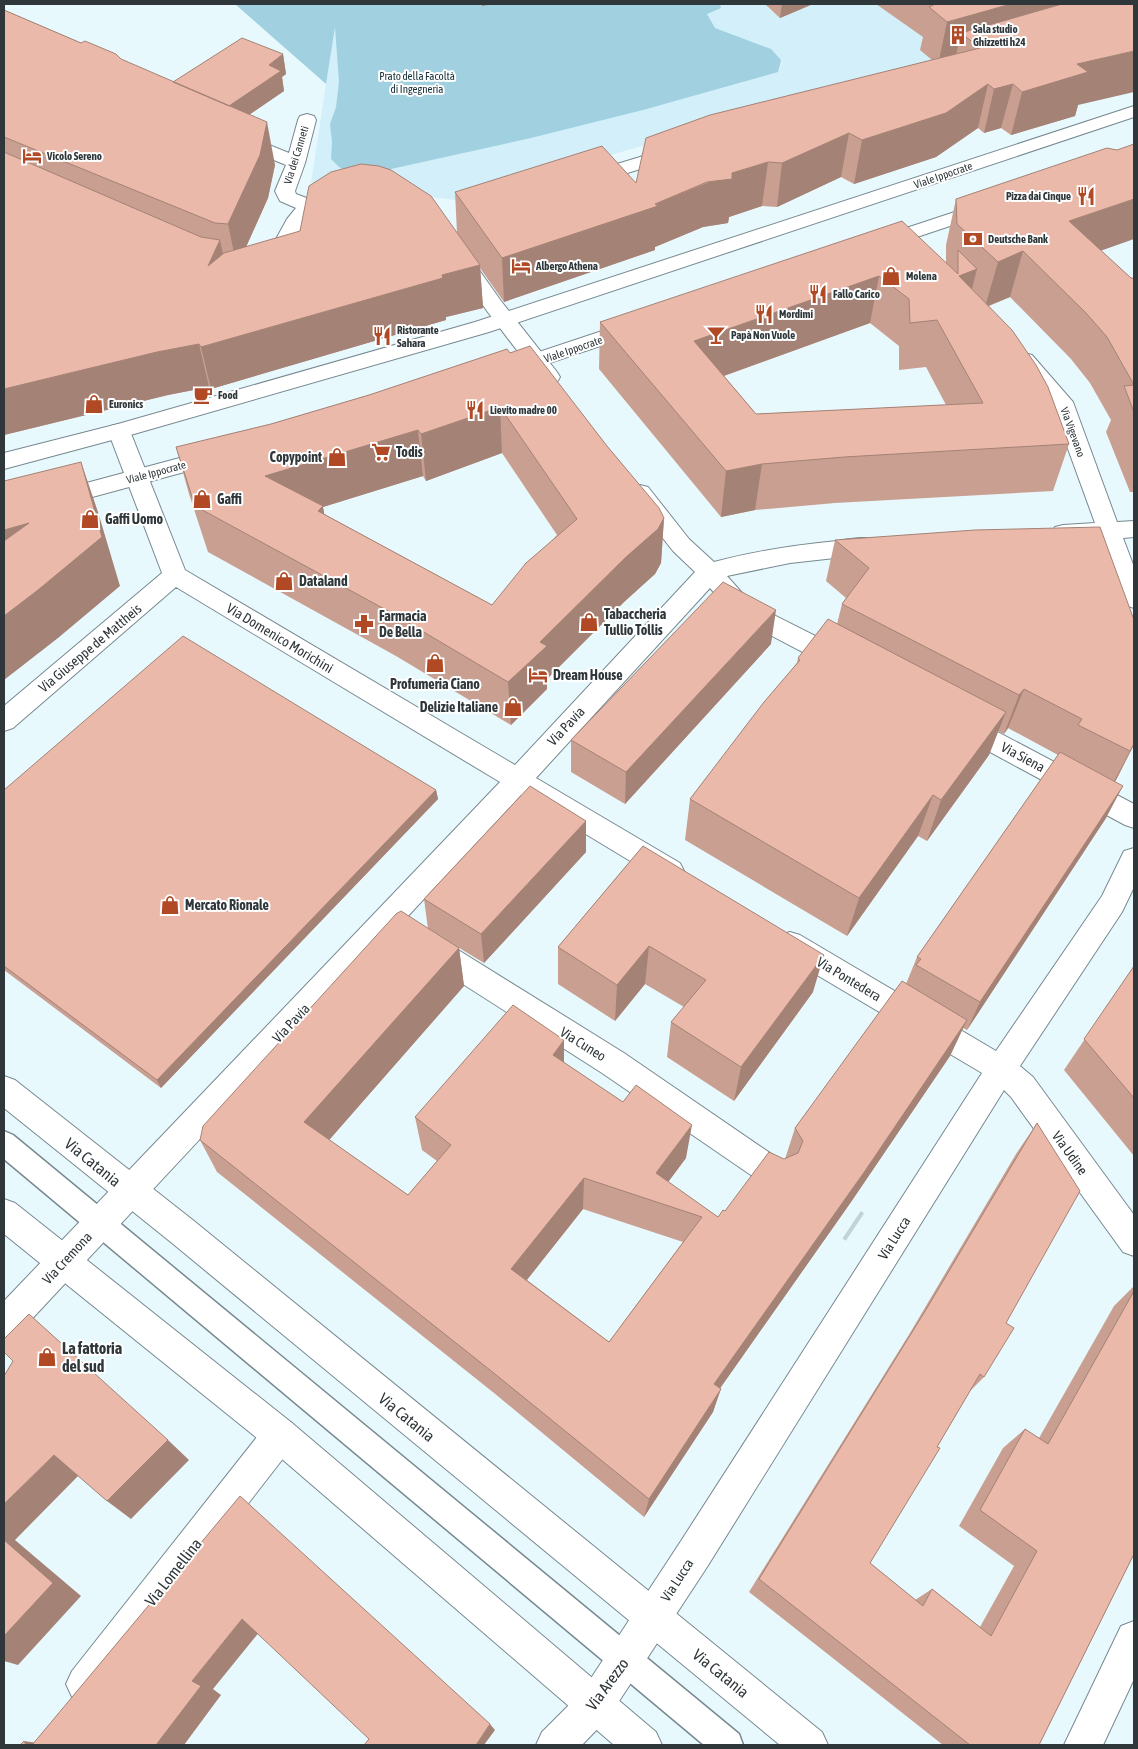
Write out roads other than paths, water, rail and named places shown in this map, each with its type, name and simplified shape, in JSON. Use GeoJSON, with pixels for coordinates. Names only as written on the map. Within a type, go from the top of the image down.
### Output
{"type":"FeatureCollection","features":[{"type":"Feature","properties":{"kind":"street","name":"Viale Ippocrate"},"geometry":{"type":"LineString","coordinates":[[4,461],[306,379],[504,319],[856,205],[1134,111]]}},
{"type":"Feature","properties":{"kind":"street","name":"Via dei Canneti"},"geometry":{"type":"LineString","coordinates":[[307,120],[296,163],[285,191],[288,197],[308,206]]}},
{"type":"Feature","properties":{"kind":"street"},"geometry":{"type":"LineString","coordinates":[[217,129],[296,163]]}},
{"type":"Feature","properties":{"kind":"street"},"geometry":{"type":"LineString","coordinates":[[575,183],[697,146]]}},
{"type":"Feature","properties":{"kind":"street"},"geometry":{"type":"LineString","coordinates":[[250,275],[266,267],[279,253],[297,219],[308,206],[325,199],[354,193]]}},
{"type":"Feature","properties":{"kind":"street"},"geometry":{"type":"LineString","coordinates":[[860,250],[1006,201]]}},
{"type":"Feature","properties":{"kind":"street"},"geometry":{"type":"LineString","coordinates":[[450,242],[504,319],[563,394]]}},
{"type":"Feature","properties":{"kind":"street","name":"Viale Ippocrate"},"geometry":{"type":"LineString","coordinates":[[486,377],[656,320]]}},
{"type":"Feature","properties":{"kind":"street","name":"Via Vigevano"},"geometry":{"type":"LineString","coordinates":[[1011,347],[1062,402],[1109,531]]}},
{"type":"Feature","properties":{"kind":"street"},"geometry":{"type":"LineString","coordinates":[[119,431],[176,575]]}},
{"type":"Feature","properties":{"kind":"street","name":"Viale Ippocrate"},"geometry":{"type":"LineString","coordinates":[[4,512],[232,452]]}},
{"type":"Feature","properties":{"kind":"street"},"geometry":{"type":"LineString","coordinates":[[628,477],[681,545],[710,572],[743,610],[860,671]]}},
{"type":"Feature","properties":{"kind":"street"},"geometry":{"type":"LineString","coordinates":[[1039,535],[1134,529]]}},
{"type":"Feature","properties":{"kind":"street"},"geometry":{"type":"LineString","coordinates":[[1109,531],[1134,599]]}},
{"type":"Feature","properties":{"kind":"street"},"geometry":{"type":"LineString","coordinates":[[710,572],[794,552],[892,544]]}},
{"type":"Feature","properties":{"kind":"street","name":"Via Pavia"},"geometry":{"type":"LineString","coordinates":[[130,1192],[388,920],[710,572]]}},
{"type":"Feature","properties":{"kind":"street","name":"Via Giuseppe de Mattheis"},"geometry":{"type":"LineString","coordinates":[[4,721],[176,575]]}},
{"type":"Feature","properties":{"kind":"street","name":"Via Domenico Morichini"},"geometry":{"type":"LineString","coordinates":[[176,575],[517,780]]}},
{"type":"Feature","properties":{"kind":"street","name":"Via Siena"},"geometry":{"type":"LineString","coordinates":[[938,712],[1134,817]]}},
{"type":"Feature","properties":{"kind":"street"},"geometry":{"type":"LineString","coordinates":[[517,780],[688,882]]}},
{"type":"Feature","properties":{"kind":"street","name":"Via Lucca"},"geometry":{"type":"LineString","coordinates":[[653,1618],[1001,1069],[1112,904],[1134,859]]}},
{"type":"Feature","properties":{"kind":"street","name":"Via Cuneo"},"geometry":{"type":"LineString","coordinates":[[388,920],[613,1063],[775,1174]]}},
{"type":"Feature","properties":{"kind":"street","name":"Via Pontedera"},"geometry":{"type":"LineString","coordinates":[[772,933],[1001,1069]]}},
{"type":"Feature","properties":{"kind":"street","name":"Via Udine"},"geometry":{"type":"LineString","coordinates":[[1001,1069],[1022,1087],[1134,1241]]}},
{"type":"Feature","properties":{"kind":"street","name":"Via Catania"},"geometry":{"type":"LineString","coordinates":[[4,1090],[182,1232],[810,1745]]}},
{"type":"Feature","properties":{"kind":"street","name":"Via Cremona"},"geometry":{"type":"LineString","coordinates":[[4,1324],[130,1192]]}},
{"type":"Feature","properties":{"kind":"street"},"geometry":{"type":"LineString","coordinates":[[4,1214],[280,1434],[643,1745]]}},
{"type":"Feature","properties":{"kind":"street","name":"Via Lomellina"},"geometry":{"type":"LineString","coordinates":[[65,1709],[280,1434]]}},
{"type":"Feature","properties":{"kind":"street","name":"Via Arezzo"},"geometry":{"type":"LineString","coordinates":[[555,1745],[595,1705],[653,1618]]}},
{"type":"Feature","properties":{"kind":"street"},"geometry":{"type":"LineString","coordinates":[[1083,1745],[1134,1639]]}},
{"type":"Feature","properties":{"kind":"lane"},"geometry":{"type":"LineString","coordinates":[[4,1143],[101,1222],[161,1275],[474,1536],[626,1659],[728,1745]]}},
{"type":"Feature","properties":{"kind":"tunnel"},"geometry":{"type":"LineString","coordinates":[[810,1197],[855,1227]]}},
{"type":"Feature","properties":{"kind":"place","name":"Sala studio Ghizzetti h24"},"geometry":{"type":"Point","coordinates":[958,35]}},
{"type":"Feature","properties":{"kind":"place","name":"Vicolo Sereno"},"geometry":{"type":"Point","coordinates":[32,156]}},
{"type":"Feature","properties":{"kind":"place","name":"Pizza dai Cinque"},"geometry":{"type":"Point","coordinates":[1086,196]}},
{"type":"Feature","properties":{"kind":"place","name":"Deutsche Bank"},"geometry":{"type":"Point","coordinates":[973,239]}},
{"type":"Feature","properties":{"kind":"place","name":"Albergo Athena"},"geometry":{"type":"Point","coordinates":[521,266]}},
{"type":"Feature","properties":{"kind":"place","name":"Molena"},"geometry":{"type":"Point","coordinates":[891,276]}},
{"type":"Feature","properties":{"kind":"place","name":"Fallo Carico"},"geometry":{"type":"Point","coordinates":[818,294]}},
{"type":"Feature","properties":{"kind":"place","name":"Mordimi"},"geometry":{"type":"Point","coordinates":[764,314]}},
{"type":"Feature","properties":{"kind":"place","name":"Papà Non Vuole"},"geometry":{"type":"Point","coordinates":[716,335]}},
{"type":"Feature","properties":{"kind":"place","name":"Ristorante Sahara"},"geometry":{"type":"Point","coordinates":[382,336]}},
{"type":"Feature","properties":{"kind":"place","name":"Food"},"geometry":{"type":"Point","coordinates":[203,395]}},
{"type":"Feature","properties":{"kind":"place","name":"Euronics"},"geometry":{"type":"Point","coordinates":[94,404]}},
{"type":"Feature","properties":{"kind":"place","name":"Lievito madre 00"},"geometry":{"type":"Point","coordinates":[475,410]}},
{"type":"Feature","properties":{"kind":"place","name":"Todis"},"geometry":{"type":"Point","coordinates":[381,452]}},
{"type":"Feature","properties":{"kind":"place","name":"Copypoint"},"geometry":{"type":"Point","coordinates":[337,457]}},
{"type":"Feature","properties":{"kind":"place","name":"Gaffi"},"geometry":{"type":"Point","coordinates":[202,499]}},
{"type":"Feature","properties":{"kind":"place","name":"Gaffi Uomo"},"geometry":{"type":"Point","coordinates":[90,519]}},
{"type":"Feature","properties":{"kind":"place","name":"Dataland"},"geometry":{"type":"Point","coordinates":[284,581]}},
{"type":"Feature","properties":{"kind":"place","name":"Tabaccheria Tullio Tollis"},"geometry":{"type":"Point","coordinates":[589,622]}},
{"type":"Feature","properties":{"kind":"place","name":"Farmacia De Bella"},"geometry":{"type":"Point","coordinates":[364,624]}},
{"type":"Feature","properties":{"kind":"place","name":"Profumeria Ciano"},"geometry":{"type":"Point","coordinates":[435,663]}},
{"type":"Feature","properties":{"kind":"place","name":"Dream House"},"geometry":{"type":"Point","coordinates":[538,675]}},
{"type":"Feature","properties":{"kind":"place","name":"Delizie Italiane"},"geometry":{"type":"Point","coordinates":[513,707]}},
{"type":"Feature","properties":{"kind":"place","name":"Mercato Rionale"},"geometry":{"type":"Point","coordinates":[170,905]}},
{"type":"Feature","properties":{"kind":"place","name":"La fattoria del sud"},"geometry":{"type":"Point","coordinates":[47,1357]}},
{"type":"Feature","properties":{"kind":"park label","name":"Prato della Facoltà di Ingegneria"},"geometry":{"type":"Point","coordinates":[417,82]}}]}
